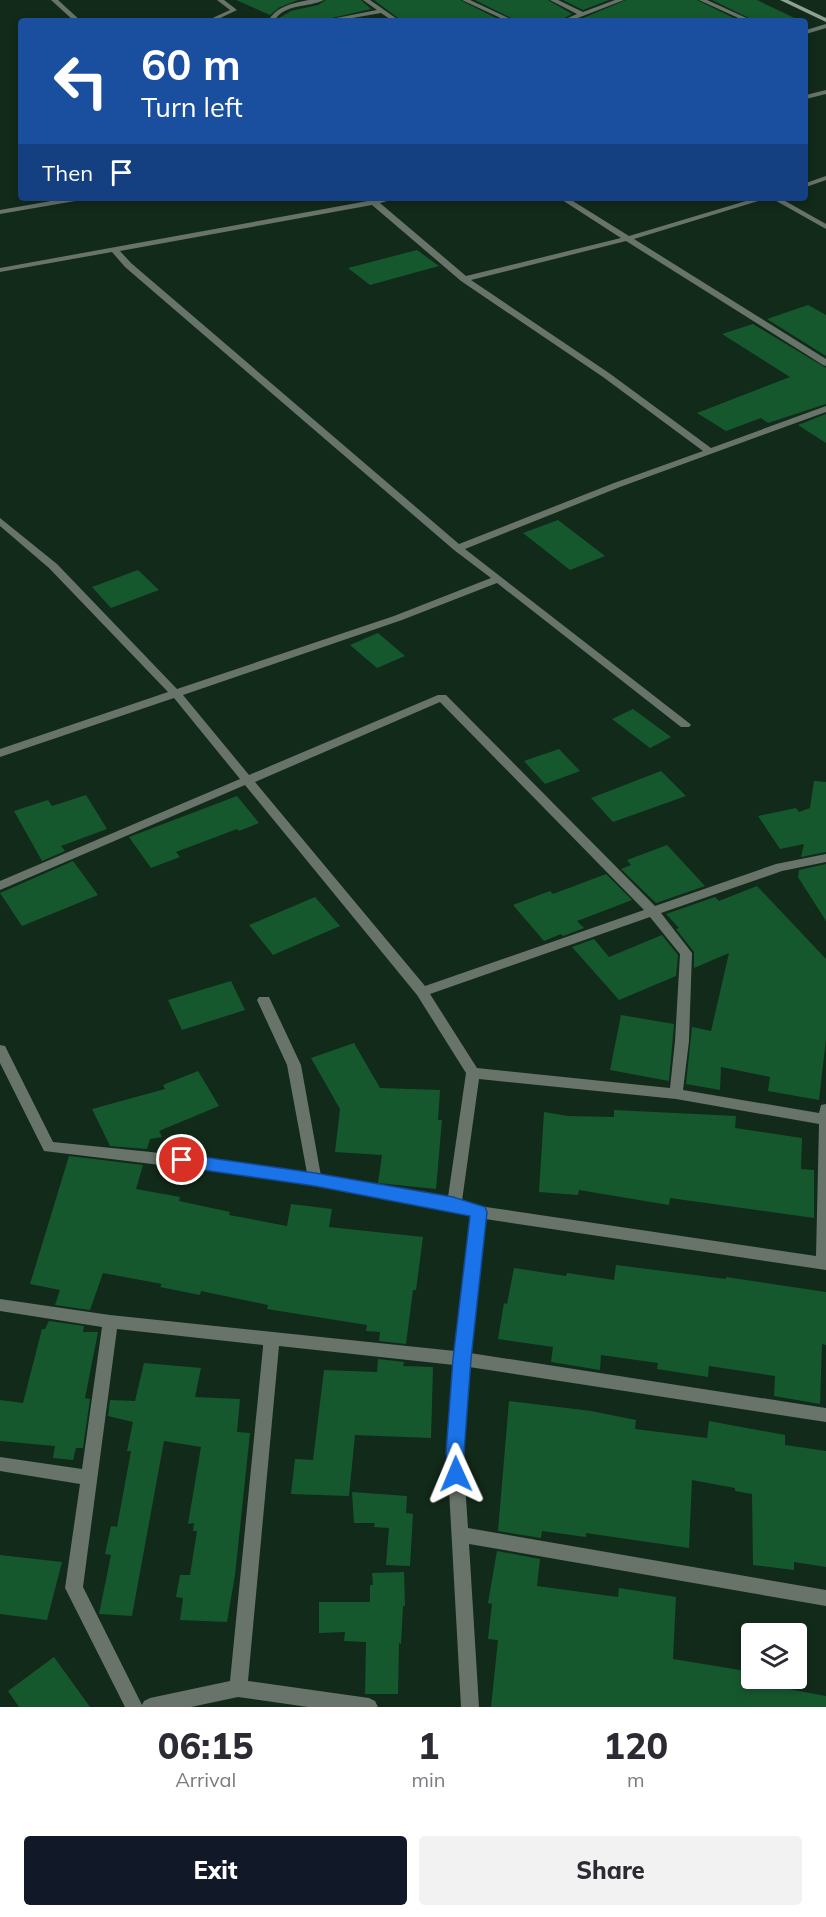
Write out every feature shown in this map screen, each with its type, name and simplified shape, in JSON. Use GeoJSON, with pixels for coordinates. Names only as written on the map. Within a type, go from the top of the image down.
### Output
{"type":"FeatureCollection","features":[{"type":"Feature","properties":{"kind":"main road"},"geometry":{"type":"LineString","coordinates":[[783,0],[826,20]]}},
{"type":"Feature","properties":{"kind":"street"},"geometry":{"type":"LineString","coordinates":[[54,0],[75,18]]}},
{"type":"Feature","properties":{"kind":"street"},"geometry":{"type":"LineString","coordinates":[[215,18],[234,10],[220,0]]}},
{"type":"Feature","properties":{"kind":"street"},"geometry":{"type":"LineString","coordinates":[[272,18],[281,10],[321,0]]}},
{"type":"Feature","properties":{"kind":"street"},"geometry":{"type":"LineString","coordinates":[[366,0],[392,18]]}},
{"type":"Feature","properties":{"kind":"street"},"geometry":{"type":"LineString","coordinates":[[465,0],[505,18]]}},
{"type":"Feature","properties":{"kind":"street"},"geometry":{"type":"LineString","coordinates":[[554,0],[582,14]]}},
{"type":"Feature","properties":{"kind":"street"},"geometry":{"type":"LineString","coordinates":[[572,18],[621,0]]}},
{"type":"Feature","properties":{"kind":"street"},"geometry":{"type":"LineString","coordinates":[[702,0],[743,18]]}},
{"type":"Feature","properties":{"kind":"street"},"geometry":{"type":"LineString","coordinates":[[341,18],[382,11]]}},
{"type":"Feature","properties":{"kind":"street"},"geometry":{"type":"LineString","coordinates":[[808,31],[826,26]]}},
{"type":"Feature","properties":{"kind":"street"},"geometry":{"type":"LineString","coordinates":[[808,96],[826,92]]}},
{"type":"Feature","properties":{"kind":"street"},"geometry":{"type":"LineString","coordinates":[[808,184],[826,178]]}},
{"type":"Feature","properties":{"kind":"street"},"geometry":{"type":"LineString","coordinates":[[0,212],[64,201]]}},
{"type":"Feature","properties":{"kind":"street"},"geometry":{"type":"LineString","coordinates":[[0,270],[367,201]]}},
{"type":"Feature","properties":{"kind":"street"},"geometry":{"type":"LineString","coordinates":[[373,201],[464,279],[606,375],[710,451]]}},
{"type":"Feature","properties":{"kind":"street"},"geometry":{"type":"LineString","coordinates":[[568,201],[826,363]]}},
{"type":"Feature","properties":{"kind":"street"},"geometry":{"type":"LineString","coordinates":[[464,279],[626,239],[754,201]]}},
{"type":"Feature","properties":{"kind":"street"},"geometry":{"type":"LineString","coordinates":[[780,201],[826,227]]}},
{"type":"Feature","properties":{"kind":"street"},"geometry":{"type":"LineString","coordinates":[[115,250],[128,265],[458,548],[685,725]]}},
{"type":"Feature","properties":{"kind":"street"},"geometry":{"type":"LineString","coordinates":[[458,548],[826,409]]}},
{"type":"Feature","properties":{"kind":"street"},"geometry":{"type":"LineString","coordinates":[[0,521],[53,566],[177,695],[422,992],[473,1073],[453,1204]]}},
{"type":"Feature","properties":{"kind":"street"},"geometry":{"type":"LineString","coordinates":[[0,537],[15,533]]}},
{"type":"Feature","properties":{"kind":"street"},"geometry":{"type":"LineString","coordinates":[[0,753],[177,695],[398,618],[498,579]]}},
{"type":"Feature","properties":{"kind":"street"},"geometry":{"type":"LineString","coordinates":[[0,886],[442,697],[654,913],[686,953],[682,1041],[676,1094]]}},
{"type":"Feature","properties":{"kind":"street"},"geometry":{"type":"LineString","coordinates":[[422,992],[654,913],[780,867],[826,858]]}},
{"type":"Feature","properties":{"kind":"street"},"geometry":{"type":"LineString","coordinates":[[264,1000],[294,1065],[315,1179]]}},
{"type":"Feature","properties":{"kind":"street"},"geometry":{"type":"LineString","coordinates":[[0,1050],[49,1147],[138,1154],[315,1179],[453,1204],[479,1212],[824,1264],[826,1117],[676,1094],[473,1073]]}},
{"type":"Feature","properties":{"kind":"street"},"geometry":{"type":"LineString","coordinates":[[470,1707],[455,1453],[462,1359],[479,1212]]}},
{"type":"Feature","properties":{"kind":"street"},"geometry":{"type":"LineString","coordinates":[[0,1305],[110,1322],[462,1359],[826,1415]]}},
{"type":"Feature","properties":{"kind":"street"},"geometry":{"type":"LineString","coordinates":[[110,1322],[74,1588],[134,1707]]}},
{"type":"Feature","properties":{"kind":"street"},"geometry":{"type":"LineString","coordinates":[[238,1688],[271,1347],[269,1339]]}},
{"type":"Feature","properties":{"kind":"street"},"geometry":{"type":"LineString","coordinates":[[0,1464],[90,1478]]}},
{"type":"Feature","properties":{"kind":"street"},"geometry":{"type":"LineString","coordinates":[[460,1535],[826,1598]]}},
{"type":"Feature","properties":{"kind":"street"},"geometry":{"type":"LineString","coordinates":[[150,1707],[238,1688],[369,1707]]}},
{"type":"Feature","properties":{"kind":"building"},"geometry":{"type":"Polygon","coordinates":[[[236,0],[298,0],[280,7],[270,15],[236,0]]]}},
{"type":"Feature","properties":{"kind":"building"},"geometry":{"type":"Polygon","coordinates":[[[326,0],[361,0],[371,9],[332,18],[279,18],[291,11],[318,5],[326,0]]]}},
{"type":"Feature","properties":{"kind":"building"},"geometry":{"type":"Polygon","coordinates":[[[374,0],[460,0],[496,18],[398,18],[374,0]]]}},
{"type":"Feature","properties":{"kind":"building"},"geometry":{"type":"Polygon","coordinates":[[[475,0],[548,0],[572,14],[565,18],[511,18],[475,0]]]}},
{"type":"Feature","properties":{"kind":"building"},"geometry":{"type":"Polygon","coordinates":[[[563,0],[609,0],[583,10],[563,0]]]}},
{"type":"Feature","properties":{"kind":"building"},"geometry":{"type":"Polygon","coordinates":[[[626,0],[697,0],[734,18],[583,18],[626,0]]]}},
{"type":"Feature","properties":{"kind":"building"},"geometry":{"type":"Polygon","coordinates":[[[712,0],[757,0],[795,18],[749,18],[712,0]]]}},
{"type":"Feature","properties":{"kind":"building"},"geometry":{"type":"Polygon","coordinates":[[[417,250],[439,266],[370,285],[348,268],[417,250]]]}},
{"type":"Feature","properties":{"kind":"building"},"geometry":{"type":"Polygon","coordinates":[[[808,305],[826,315],[826,356],[767,319],[808,305]]]}},
{"type":"Feature","properties":{"kind":"building"},"geometry":{"type":"Polygon","coordinates":[[[753,324],[826,368],[826,404],[768,423],[761,418],[726,431],[697,413],[790,377],[722,334],[753,324]]]}},
{"type":"Feature","properties":{"kind":"building"},"geometry":{"type":"Polygon","coordinates":[[[826,414],[826,443],[798,425],[826,414]]]}},
{"type":"Feature","properties":{"kind":"building"},"geometry":{"type":"Polygon","coordinates":[[[558,520],[605,556],[570,570],[523,533],[558,520]]]}},
{"type":"Feature","properties":{"kind":"building"},"geometry":{"type":"Polygon","coordinates":[[[138,570],[159,590],[111,608],[92,587],[138,570]]]}},
{"type":"Feature","properties":{"kind":"building"},"geometry":{"type":"Polygon","coordinates":[[[378,633],[405,656],[377,668],[350,645],[378,633]]]}},
{"type":"Feature","properties":{"kind":"building"},"geometry":{"type":"Polygon","coordinates":[[[633,709],[671,737],[650,748],[612,719],[633,709]]]}},
{"type":"Feature","properties":{"kind":"building"},"geometry":{"type":"Polygon","coordinates":[[[559,749],[580,771],[545,784],[524,761],[559,749]]]}},
{"type":"Feature","properties":{"kind":"building"},"geometry":{"type":"Polygon","coordinates":[[[661,771],[686,796],[613,822],[591,798],[661,771]]]}},
{"type":"Feature","properties":{"kind":"building"},"geometry":{"type":"Polygon","coordinates":[[[814,781],[826,782],[826,852],[801,857],[804,844],[780,849],[758,816],[796,808],[799,812],[810,808],[814,781]]]}},
{"type":"Feature","properties":{"kind":"building"},"geometry":{"type":"Polygon","coordinates":[[[86,795],[107,829],[61,846],[65,851],[42,861],[14,811],[48,800],[52,806],[86,795]]]}},
{"type":"Feature","properties":{"kind":"building"},"geometry":{"type":"Polygon","coordinates":[[[237,796],[259,823],[176,852],[180,857],[151,868],[129,837],[237,796]]]}},
{"type":"Feature","properties":{"kind":"building"},"geometry":{"type":"Polygon","coordinates":[[[667,845],[705,886],[656,903],[621,869],[631,865],[627,860],[667,845]]]}},
{"type":"Feature","properties":{"kind":"building"},"geometry":{"type":"Polygon","coordinates":[[[73,861],[98,895],[22,926],[0,893],[73,861]]]}},
{"type":"Feature","properties":{"kind":"building"},"geometry":{"type":"Polygon","coordinates":[[[826,864],[826,921],[798,877],[799,870],[826,864]]]}},
{"type":"Feature","properties":{"kind":"building"},"geometry":{"type":"Polygon","coordinates":[[[606,874],[632,900],[577,921],[584,928],[563,936],[561,934],[544,941],[513,905],[550,891],[553,894],[606,874]]]}},
{"type":"Feature","properties":{"kind":"building"},"geometry":{"type":"Polygon","coordinates":[[[757,886],[826,959],[826,1039],[819,1100],[768,1091],[770,1077],[721,1067],[720,1090],[686,1084],[692,1027],[711,1031],[729,953],[694,968],[694,952],[676,929],[679,928],[666,914],[715,897],[719,901],[757,886]]]}},
{"type":"Feature","properties":{"kind":"building"},"geometry":{"type":"Polygon","coordinates":[[[315,897],[340,926],[273,955],[249,925],[315,897]]]}},
{"type":"Feature","properties":{"kind":"building"},"geometry":{"type":"Polygon","coordinates":[[[662,935],[678,955],[676,976],[619,1000],[572,947],[594,939],[609,957],[662,935]]]}},
{"type":"Feature","properties":{"kind":"building"},"geometry":{"type":"Polygon","coordinates":[[[231,981],[245,1010],[182,1030],[168,1000],[231,981]]]}},
{"type":"Feature","properties":{"kind":"building"},"geometry":{"type":"Polygon","coordinates":[[[621,1015],[674,1024],[669,1081],[610,1070],[621,1015]]]}},
{"type":"Feature","properties":{"kind":"building"},"geometry":{"type":"Polygon","coordinates":[[[354,1043],[380,1088],[440,1090],[438,1120],[442,1120],[436,1189],[378,1183],[382,1155],[335,1152],[340,1109],[311,1058],[354,1043]]]}},
{"type":"Feature","properties":{"kind":"building"},"geometry":{"type":"Polygon","coordinates":[[[198,1071],[219,1106],[159,1131],[162,1137],[150,1139],[147,1149],[110,1146],[92,1109],[165,1089],[163,1085],[198,1071]]]}},
{"type":"Feature","properties":{"kind":"building"},"geometry":{"type":"Polygon","coordinates":[[[614,1110],[736,1116],[735,1128],[802,1138],[801,1169],[814,1170],[814,1218],[670,1198],[669,1205],[579,1190],[578,1195],[539,1192],[544,1112],[568,1116],[614,1117],[614,1110]]]}},
{"type":"Feature","properties":{"kind":"building"},"geometry":{"type":"Polygon","coordinates":[[[69,1156],[143,1165],[136,1189],[180,1197],[179,1201],[230,1212],[229,1215],[287,1226],[291,1204],[332,1209],[329,1227],[423,1237],[406,1344],[379,1341],[380,1332],[366,1331],[367,1325],[267,1309],[268,1305],[201,1291],[200,1295],[160,1287],[162,1284],[103,1273],[90,1310],[55,1305],[60,1290],[30,1284],[69,1156]]]}},
{"type":"Feature","properties":{"kind":"building"},"geometry":{"type":"Polygon","coordinates":[[[616,1265],[726,1279],[726,1277],[826,1292],[826,1345],[822,1344],[820,1404],[774,1396],[775,1376],[709,1366],[708,1377],[657,1369],[658,1363],[601,1355],[600,1370],[551,1362],[553,1347],[498,1339],[504,1303],[507,1304],[514,1268],[614,1280],[616,1265]]]}},
{"type":"Feature","properties":{"kind":"building"},"geometry":{"type":"Polygon","coordinates":[[[49,1321],[84,1326],[83,1332],[98,1332],[85,1398],[90,1399],[83,1448],[76,1448],[73,1460],[53,1458],[55,1446],[0,1441],[0,1400],[23,1403],[42,1329],[45,1329],[49,1321]]]}},
{"type":"Feature","properties":{"kind":"building"},"geometry":{"type":"Polygon","coordinates":[[[378,1359],[404,1362],[403,1366],[433,1367],[431,1438],[355,1435],[349,1496],[291,1494],[295,1459],[313,1460],[324,1370],[377,1372],[378,1359]]]}},
{"type":"Feature","properties":{"kind":"building"},"geometry":{"type":"Polygon","coordinates":[[[144,1363],[201,1368],[195,1397],[240,1399],[237,1432],[250,1433],[235,1575],[227,1622],[180,1620],[183,1598],[176,1597],[180,1575],[190,1575],[197,1531],[193,1531],[194,1523],[188,1524],[201,1447],[164,1441],[132,1616],[99,1614],[111,1555],[105,1554],[111,1526],[117,1527],[131,1451],[127,1451],[133,1422],[108,1416],[110,1400],[135,1401],[144,1363]]]}},
{"type":"Feature","properties":{"kind":"building"},"geometry":{"type":"Polygon","coordinates":[[[509,1401],[591,1411],[636,1420],[635,1429],[707,1438],[709,1421],[785,1435],[785,1445],[826,1451],[826,1567],[794,1562],[794,1570],[753,1565],[752,1494],[735,1491],[735,1488],[692,1480],[689,1548],[586,1533],[586,1537],[542,1531],[541,1538],[498,1531],[509,1401]]]}},
{"type":"Feature","properties":{"kind":"building"},"geometry":{"type":"Polygon","coordinates":[[[352,1492],[407,1496],[406,1513],[413,1514],[410,1566],[386,1565],[389,1528],[374,1527],[375,1523],[354,1523],[352,1492]]]}},
{"type":"Feature","properties":{"kind":"building"},"geometry":{"type":"Polygon","coordinates":[[[497,1551],[540,1559],[537,1586],[618,1597],[619,1588],[676,1597],[673,1659],[741,1670],[741,1689],[788,1689],[826,1696],[826,1707],[491,1707],[498,1640],[488,1639],[492,1604],[488,1603],[497,1551]]]}},
{"type":"Feature","properties":{"kind":"building"},"geometry":{"type":"Polygon","coordinates":[[[0,1555],[62,1562],[47,1620],[0,1614],[0,1555]]]}},
{"type":"Feature","properties":{"kind":"building"},"geometry":{"type":"Polygon","coordinates":[[[404,1572],[405,1606],[403,1606],[401,1644],[399,1643],[398,1694],[365,1694],[366,1642],[344,1641],[345,1632],[319,1633],[319,1602],[370,1602],[370,1585],[373,1585],[372,1573],[404,1572]]]}},
{"type":"Feature","properties":{"kind":"building"},"geometry":{"type":"Polygon","coordinates":[[[54,1657],[90,1707],[19,1707],[8,1691],[54,1657]]]}},
{"type":"Feature","properties":{"kind":"route"},"geometry":{"type":"LineString","coordinates":[[182,1160],[315,1179],[453,1204],[479,1212],[462,1359],[455,1453],[456,1474]]}}]}
